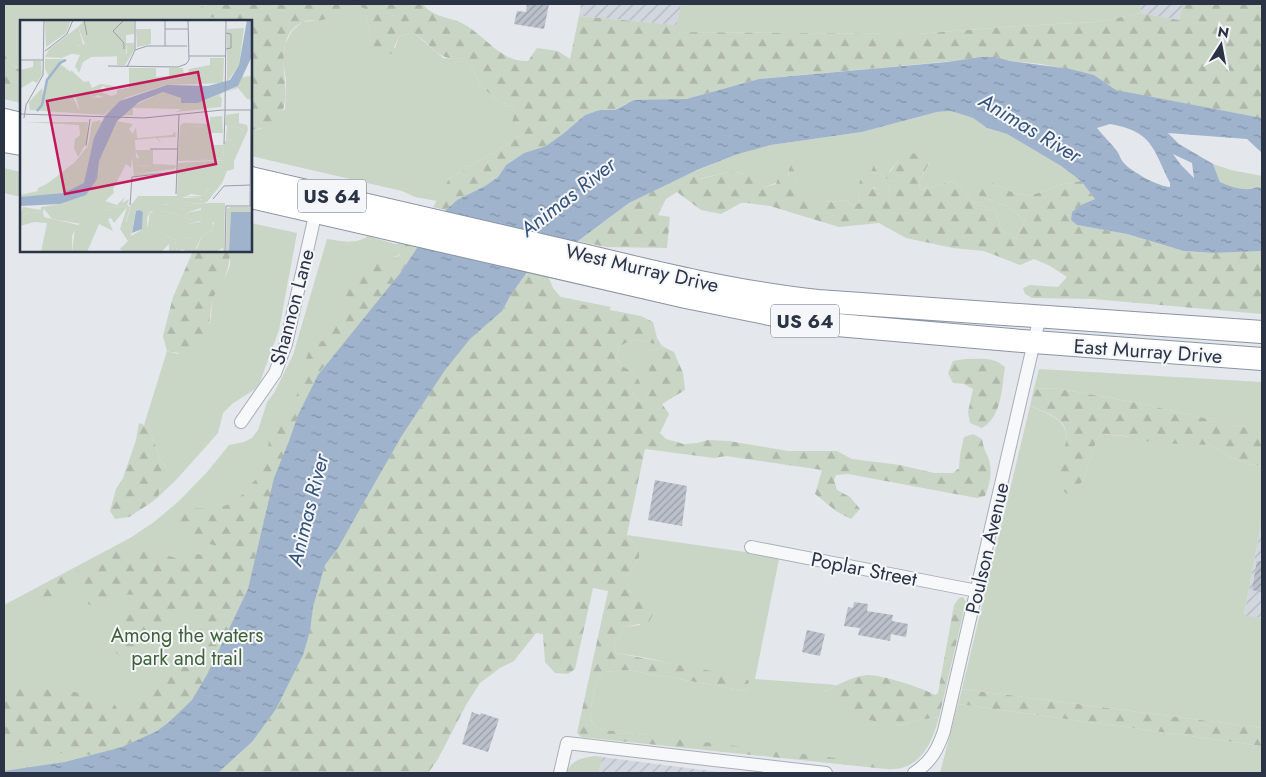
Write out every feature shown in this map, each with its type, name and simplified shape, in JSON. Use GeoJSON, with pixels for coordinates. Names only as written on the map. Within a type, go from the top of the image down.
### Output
{"type":"FeatureCollection","features":[{"type":"Feature","properties":{"kind":"highway"},"geometry":{"type":"LineString","coordinates":[[4,120],[20,124]]}},
{"type":"Feature","properties":{"kind":"highway"},"geometry":{"type":"LineString","coordinates":[[4,141],[20,144]]}},
{"type":"Feature","properties":{"kind":"highway","name":"West Murray Drive"},"geometry":{"type":"LineString","coordinates":[[252,178],[412,215],[738,309],[814,323],[1034,342]]}},
{"type":"Feature","properties":{"kind":"highway","name":"West Murray Drive"},"geometry":{"type":"LineString","coordinates":[[252,196],[394,229],[587,265],[777,296],[828,302],[1040,316]]}},
{"type":"Feature","properties":{"kind":"highway","name":"East Murray Drive"},"geometry":{"type":"LineString","coordinates":[[1040,316],[1262,332]]}},
{"type":"Feature","properties":{"kind":"highway","name":"East Murray Drive"},"geometry":{"type":"LineString","coordinates":[[1034,342],[1262,359]]}},
{"type":"Feature","properties":{"kind":"street","name":"Shannon Lane"},"geometry":{"type":"LineString","coordinates":[[241,422],[275,373],[286,344],[316,211]]}},
{"type":"Feature","properties":{"kind":"street","name":"Poulson Avenue"},"geometry":{"type":"LineString","coordinates":[[918,772],[930,761],[939,746],[944,731],[1040,316]]}},
{"type":"Feature","properties":{"kind":"street","name":"Poplar Street"},"geometry":{"type":"LineString","coordinates":[[751,547],[977,592]]}},
{"type":"Feature","properties":{"kind":"street"},"geometry":{"type":"LineString","coordinates":[[560,773],[567,743],[826,773]]}},
{"type":"Feature","properties":{"kind":"shaded area"},"geometry":{"type":"Polygon","coordinates":[[[581,4],[681,4],[677,25],[579,16],[581,4]]]}},
{"type":"Feature","properties":{"kind":"shaded area"},"geometry":{"type":"Polygon","coordinates":[[[1140,4],[1183,4],[1179,20],[1141,13],[1140,4]]]}},
{"type":"Feature","properties":{"kind":"shaded area"},"geometry":{"type":"Polygon","coordinates":[[[1262,519],[1262,618],[1244,616],[1262,519]]]}},
{"type":"Feature","properties":{"kind":"shaded area"},"geometry":{"type":"Polygon","coordinates":[[[602,757],[726,773],[599,773],[602,757]]]}},
{"type":"Feature","properties":{"kind":"green space"},"geometry":{"type":"Polygon","coordinates":[[[4,4],[202,4],[201,6],[230,12],[234,20],[20,20],[20,69],[11,64],[4,54],[4,4]]]}},
{"type":"Feature","properties":{"kind":"green space"},"geometry":{"type":"Polygon","coordinates":[[[202,4],[423,4],[434,13],[466,25],[508,57],[528,61],[537,48],[558,51],[570,59],[579,16],[677,25],[675,32],[917,34],[1097,22],[1141,13],[1179,20],[1183,4],[1262,4],[1262,118],[1116,90],[1094,75],[996,57],[759,79],[686,99],[651,100],[625,104],[615,110],[600,110],[585,115],[546,146],[524,153],[506,165],[498,177],[457,200],[446,210],[433,207],[449,179],[524,134],[517,131],[512,123],[516,108],[497,100],[480,85],[475,73],[465,60],[447,58],[441,55],[414,33],[399,36],[391,54],[378,51],[371,43],[365,9],[359,6],[320,21],[305,21],[298,24],[291,31],[285,44],[285,90],[284,104],[280,116],[269,125],[252,130],[252,20],[233,20],[230,12],[221,18],[208,17],[201,6],[202,4]]]}},
{"type":"Feature","properties":{"kind":"green space"},"geometry":{"type":"Polygon","coordinates":[[[681,4],[1140,4],[1141,13],[1097,22],[917,34],[675,32],[681,4]]]}},
{"type":"Feature","properties":{"kind":"green space"},"geometry":{"type":"Polygon","coordinates":[[[359,6],[365,8],[371,43],[395,48],[399,36],[414,33],[443,58],[465,60],[475,73],[480,85],[497,100],[516,108],[515,116],[524,134],[449,179],[437,201],[252,156],[252,130],[261,129],[285,109],[286,80],[283,60],[285,44],[292,31],[302,22],[321,20],[359,6]]]}},
{"type":"Feature","properties":{"kind":"green space"},"geometry":{"type":"Polygon","coordinates":[[[4,54],[11,64],[20,69],[20,84],[4,87],[4,54]]]}},
{"type":"Feature","properties":{"kind":"green space"},"geometry":{"type":"Polygon","coordinates":[[[16,83],[20,84],[20,103],[4,99],[4,87],[16,83]]]}},
{"type":"Feature","properties":{"kind":"green space"},"geometry":{"type":"Polygon","coordinates":[[[951,111],[973,118],[987,128],[1007,134],[1061,166],[1081,181],[1058,185],[1046,191],[1027,196],[1009,191],[988,181],[977,195],[1007,206],[1025,220],[1016,239],[1001,230],[996,211],[973,202],[953,181],[919,190],[920,179],[930,163],[903,154],[889,172],[871,172],[882,175],[890,181],[889,195],[879,193],[874,187],[858,192],[860,203],[853,205],[844,200],[825,201],[811,196],[799,185],[789,169],[788,179],[764,187],[746,175],[739,173],[726,173],[699,179],[688,174],[738,154],[771,145],[862,132],[937,112],[951,111]]]}},
{"type":"Feature","properties":{"kind":"green space"},"geometry":{"type":"Polygon","coordinates":[[[903,153],[925,154],[930,162],[920,179],[919,190],[953,181],[973,202],[996,211],[1001,230],[1016,239],[1025,220],[1007,206],[977,195],[974,184],[988,181],[1009,191],[1027,196],[1046,191],[1058,185],[1081,181],[1095,199],[1083,204],[1077,225],[1127,234],[1184,251],[1214,253],[1262,251],[1262,314],[1093,299],[1032,298],[1025,294],[1023,288],[1030,285],[1058,287],[1067,277],[1050,266],[1034,259],[1020,265],[984,251],[953,248],[906,238],[879,223],[839,227],[770,206],[747,203],[741,203],[721,214],[701,210],[677,192],[666,199],[658,215],[670,217],[667,248],[606,247],[578,241],[629,203],[688,174],[700,179],[732,171],[750,176],[764,187],[776,184],[780,173],[788,179],[789,169],[795,158],[806,164],[805,174],[794,178],[804,191],[822,201],[844,200],[853,205],[860,203],[858,192],[860,180],[889,194],[890,181],[882,175],[871,172],[874,165],[883,165],[890,172],[903,153]]]}},
{"type":"Feature","properties":{"kind":"green space"},"geometry":{"type":"Polygon","coordinates":[[[1213,164],[1231,170],[1262,176],[1262,188],[1242,189],[1220,182],[1213,164]]]}},
{"type":"Feature","properties":{"kind":"green space"},"geometry":{"type":"Polygon","coordinates":[[[4,168],[20,172],[20,197],[4,193],[4,168]]]}},
{"type":"Feature","properties":{"kind":"green space"},"geometry":{"type":"Polygon","coordinates":[[[252,223],[297,233],[279,330],[260,382],[255,389],[232,404],[223,413],[218,433],[176,480],[158,497],[167,468],[160,459],[149,427],[144,425],[167,351],[178,354],[207,328],[211,319],[213,297],[229,269],[230,257],[228,252],[252,252],[252,223]]]}},
{"type":"Feature","properties":{"kind":"green space","name":"Among the waters park and trail"},"geometry":{"type":"Polygon","coordinates":[[[368,236],[395,244],[406,242],[404,251],[388,262],[611,307],[540,432],[346,488],[361,604],[277,738],[4,773],[4,605],[130,538],[154,522],[179,501],[208,471],[229,445],[252,438],[258,430],[267,402],[274,393],[293,355],[327,239],[358,241],[368,236]]]}},
{"type":"Feature","properties":{"kind":"green space"},"geometry":{"type":"Polygon","coordinates":[[[406,242],[419,245],[401,272],[318,374],[298,415],[262,528],[248,589],[208,673],[192,700],[157,731],[122,747],[91,755],[41,752],[24,748],[4,748],[4,686],[69,691],[111,699],[118,710],[135,703],[188,647],[202,626],[204,611],[191,609],[174,617],[141,653],[126,662],[114,651],[113,632],[125,618],[138,608],[139,595],[117,594],[104,603],[89,605],[86,599],[94,584],[36,602],[38,588],[57,577],[94,566],[117,551],[138,548],[176,558],[195,554],[220,556],[225,551],[221,547],[188,538],[177,520],[182,508],[213,508],[228,505],[241,496],[262,474],[268,454],[269,436],[282,421],[295,399],[298,392],[297,383],[309,351],[317,342],[329,340],[346,299],[348,277],[364,265],[395,258],[403,250],[406,242]]]}},
{"type":"Feature","properties":{"kind":"green space"},"geometry":{"type":"Polygon","coordinates":[[[193,252],[228,252],[230,255],[227,270],[211,304],[209,325],[204,340],[195,349],[183,353],[167,351],[163,336],[173,297],[193,252]]]}},
{"type":"Feature","properties":{"kind":"green space"},"geometry":{"type":"Polygon","coordinates":[[[528,271],[548,276],[553,288],[564,301],[641,316],[653,322],[657,338],[654,344],[634,339],[620,346],[615,358],[624,367],[636,374],[641,386],[632,394],[640,402],[645,402],[651,390],[648,363],[650,353],[662,346],[674,352],[683,373],[685,390],[662,404],[669,414],[660,433],[666,439],[684,444],[708,440],[729,441],[788,451],[837,451],[852,459],[900,465],[934,473],[953,473],[959,468],[964,437],[973,434],[982,439],[991,472],[985,496],[977,498],[848,474],[836,475],[834,480],[837,490],[850,497],[860,509],[851,519],[836,511],[815,494],[822,470],[726,456],[714,458],[645,449],[627,535],[639,551],[639,558],[627,577],[627,590],[650,603],[653,614],[649,622],[624,627],[614,646],[616,653],[743,677],[749,681],[747,691],[627,670],[604,672],[598,677],[592,702],[591,716],[594,725],[601,729],[613,731],[885,764],[887,766],[886,769],[581,737],[577,733],[608,591],[593,588],[575,669],[568,674],[555,673],[545,662],[543,634],[536,633],[514,661],[500,668],[480,683],[466,705],[438,759],[428,773],[218,773],[252,742],[276,710],[303,655],[310,631],[313,607],[325,565],[338,548],[401,437],[445,370],[470,339],[502,311],[528,271]]]}},
{"type":"Feature","properties":{"kind":"green space"},"geometry":{"type":"Polygon","coordinates":[[[657,338],[662,346],[650,353],[651,390],[645,402],[640,402],[632,394],[635,391],[636,374],[624,367],[615,358],[620,346],[634,339],[654,344],[657,338]]]}},
{"type":"Feature","properties":{"kind":"green space"},"geometry":{"type":"Polygon","coordinates":[[[965,359],[996,361],[1005,367],[1002,392],[997,409],[989,423],[982,428],[970,423],[968,412],[973,389],[964,384],[953,383],[948,373],[953,361],[965,359]]]}},
{"type":"Feature","properties":{"kind":"green space"},"geometry":{"type":"Polygon","coordinates":[[[1039,369],[1262,382],[1262,434],[1256,430],[1138,403],[1060,389],[1034,388],[1039,369]]]}},
{"type":"Feature","properties":{"kind":"green space"},"geometry":{"type":"Polygon","coordinates":[[[1034,388],[1060,389],[1138,403],[1257,430],[1262,434],[1262,466],[1230,457],[1211,445],[1155,443],[1125,436],[1101,434],[1096,442],[1083,481],[1067,494],[1058,486],[1058,468],[1066,444],[1066,432],[1058,419],[1030,406],[1034,388]]]}},
{"type":"Feature","properties":{"kind":"green space"},"geometry":{"type":"Polygon","coordinates":[[[1030,406],[1060,422],[1066,434],[1066,443],[1059,467],[1083,481],[1096,442],[1101,434],[1211,445],[1230,457],[1262,466],[1262,519],[1244,615],[1262,618],[1262,728],[962,689],[1030,406]]]}},
{"type":"Feature","properties":{"kind":"green space"},"geometry":{"type":"Polygon","coordinates":[[[139,423],[149,427],[160,459],[167,468],[169,477],[161,487],[158,497],[152,502],[129,517],[115,519],[110,511],[116,489],[123,478],[136,440],[139,423]]]}},
{"type":"Feature","properties":{"kind":"green space"},"geometry":{"type":"Polygon","coordinates":[[[627,535],[745,552],[779,559],[755,679],[837,685],[824,692],[898,726],[918,720],[939,717],[928,746],[915,761],[907,766],[897,769],[886,769],[887,766],[603,730],[596,727],[591,716],[592,702],[598,677],[604,672],[627,670],[747,691],[749,681],[616,653],[614,646],[624,627],[640,625],[633,593],[627,590],[627,577],[639,558],[639,551],[627,535]]]}},
{"type":"Feature","properties":{"kind":"green space"},"geometry":{"type":"Polygon","coordinates":[[[963,597],[966,602],[939,717],[918,720],[898,726],[865,719],[839,709],[823,693],[850,679],[873,675],[901,682],[935,695],[938,693],[954,605],[959,598],[963,597]]]}},
{"type":"Feature","properties":{"kind":"green space"},"geometry":{"type":"Polygon","coordinates":[[[962,689],[1262,728],[1262,746],[958,704],[962,689]]]}},
{"type":"Feature","properties":{"kind":"green space"},"geometry":{"type":"Polygon","coordinates":[[[958,704],[1262,746],[1262,773],[940,773],[958,704]]]}},
{"type":"Feature","properties":{"kind":"green space"},"geometry":{"type":"Polygon","coordinates":[[[595,756],[602,757],[599,773],[566,773],[574,762],[595,756]]]}},
{"type":"Feature","properties":{"kind":"water","name":"Animas River"},"geometry":{"type":"Polygon","coordinates":[[[996,57],[1010,61],[1070,69],[1094,75],[1116,90],[1262,118],[1262,153],[1247,139],[1168,133],[1179,144],[1213,164],[1220,182],[1242,189],[1262,188],[1262,251],[1214,253],[1184,251],[1127,234],[1077,225],[1071,220],[1072,212],[1083,204],[1095,199],[1081,181],[1061,166],[1007,134],[987,128],[973,118],[951,111],[937,112],[862,132],[771,145],[738,154],[697,170],[629,203],[578,241],[528,271],[502,311],[470,339],[445,370],[401,437],[338,548],[325,565],[313,607],[310,631],[303,655],[276,709],[252,742],[218,773],[4,773],[4,771],[65,762],[122,747],[157,731],[192,700],[208,673],[248,589],[274,478],[298,415],[318,375],[401,272],[446,210],[457,200],[498,177],[506,165],[524,153],[546,146],[585,115],[600,110],[615,110],[634,100],[686,99],[759,79],[996,57]],[[1110,124],[1097,128],[1117,151],[1121,160],[1145,178],[1170,187],[1170,183],[1149,143],[1135,132],[1110,124]],[[1173,154],[1181,165],[1194,178],[1192,163],[1173,154]]]}},
{"type":"Feature","properties":{"kind":"building"},"geometry":{"type":"Polygon","coordinates":[[[527,4],[549,4],[544,29],[514,24],[517,11],[526,12],[527,4]]]}},
{"type":"Feature","properties":{"kind":"building"},"geometry":{"type":"Polygon","coordinates":[[[655,480],[687,486],[682,526],[648,520],[655,480]]]}},
{"type":"Feature","properties":{"kind":"building"},"geometry":{"type":"Polygon","coordinates":[[[1257,561],[1262,561],[1262,592],[1252,590],[1257,561]]]}},
{"type":"Feature","properties":{"kind":"building"},"geometry":{"type":"Polygon","coordinates":[[[854,602],[868,604],[867,611],[893,615],[892,621],[908,624],[906,637],[891,634],[890,641],[858,635],[860,628],[844,626],[848,607],[853,608],[854,602]]]}},
{"type":"Feature","properties":{"kind":"building"},"geometry":{"type":"Polygon","coordinates":[[[807,630],[825,634],[820,656],[802,652],[807,630]]]}},
{"type":"Feature","properties":{"kind":"building"},"geometry":{"type":"Polygon","coordinates":[[[472,712],[499,719],[488,752],[462,744],[472,712]]]}}]}
